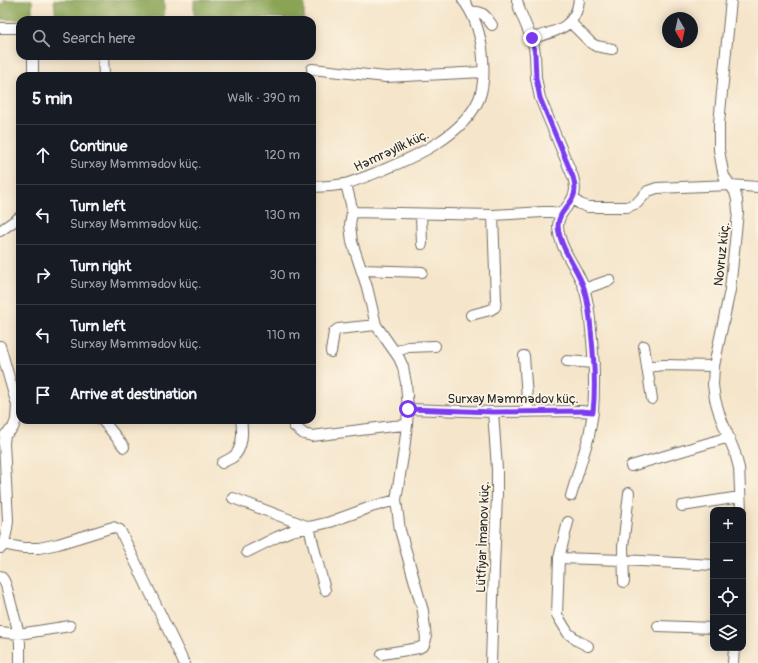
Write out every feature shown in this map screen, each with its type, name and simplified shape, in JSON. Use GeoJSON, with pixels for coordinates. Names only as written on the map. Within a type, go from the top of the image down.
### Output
{"type":"FeatureCollection","features":[{"type":"Feature","properties":{"kind":"street","name":"Həmrəylik küç."},"geometry":{"type":"LineString","coordinates":[[316,187],[346,184],[402,162],[430,148],[453,131],[468,117],[479,98],[483,85],[484,72],[483,55],[477,28],[471,12],[463,0]]}},
{"type":"Feature","properties":{"kind":"street"},"geometry":{"type":"LineString","coordinates":[[352,212],[493,215],[552,212],[561,214],[573,199],[576,188],[573,177],[540,98],[536,78],[535,54],[532,38],[520,12],[517,0]]}},
{"type":"Feature","properties":{"kind":"street"},"geometry":{"type":"LineString","coordinates":[[532,38],[561,29],[570,22],[579,4],[579,0]]}},
{"type":"Feature","properties":{"kind":"street","name":"Novruz küç."},"geometry":{"type":"LineString","coordinates":[[731,0],[719,123],[719,150],[724,176],[735,192],[738,200],[738,212],[730,290],[714,366],[714,385],[715,399],[720,416],[735,453],[739,468],[741,507]]}},
{"type":"Feature","properties":{"kind":"street"},"geometry":{"type":"LineString","coordinates":[[471,12],[477,11],[483,14],[492,25]]}},
{"type":"Feature","properties":{"kind":"street"},"geometry":{"type":"LineString","coordinates":[[570,22],[591,43],[596,46],[612,49]]}},
{"type":"Feature","properties":{"kind":"street"},"geometry":{"type":"LineString","coordinates":[[0,28],[16,28]]}},
{"type":"Feature","properties":{"kind":"street"},"geometry":{"type":"LineString","coordinates":[[33,60],[33,72]]}},
{"type":"Feature","properties":{"kind":"street"},"geometry":{"type":"LineString","coordinates":[[103,60],[104,72]]}},
{"type":"Feature","properties":{"kind":"street"},"geometry":{"type":"LineString","coordinates":[[312,69],[386,77],[484,72]]}},
{"type":"Feature","properties":{"kind":"street"},"geometry":{"type":"LineString","coordinates":[[346,184],[352,212],[350,225],[352,242],[367,287],[376,325],[399,358],[403,367],[406,383],[408,409],[407,425],[396,500],[400,530],[423,611],[426,639],[424,645],[419,648],[382,654]]}},
{"type":"Feature","properties":{"kind":"street"},"geometry":{"type":"LineString","coordinates":[[573,199],[588,207],[627,207],[637,203],[648,192],[657,188],[730,185],[758,187]]}},
{"type":"Feature","properties":{"kind":"street"},"geometry":{"type":"LineString","coordinates":[[421,214],[422,244]]}},
{"type":"Feature","properties":{"kind":"street","name":"Surxay Məmmədov küç."},"geometry":{"type":"LineString","coordinates":[[408,409],[493,412],[593,412],[594,363],[588,305],[580,275],[567,254],[561,238],[558,225],[561,214]]}},
{"type":"Feature","properties":{"kind":"street"},"geometry":{"type":"LineString","coordinates":[[471,315],[490,310],[495,307],[493,215]]}},
{"type":"Feature","properties":{"kind":"street"},"geometry":{"type":"LineString","coordinates":[[0,231],[16,220]]}},
{"type":"Feature","properties":{"kind":"street"},"geometry":{"type":"LineString","coordinates":[[362,270],[422,272]]}},
{"type":"Feature","properties":{"kind":"street"},"geometry":{"type":"LineString","coordinates":[[584,289],[610,280]]}},
{"type":"Feature","properties":{"kind":"street"},"geometry":{"type":"LineString","coordinates":[[331,352],[334,332],[338,329],[376,325]]}},
{"type":"Feature","properties":{"kind":"street"},"geometry":{"type":"LineString","coordinates":[[0,346],[16,396]]}},
{"type":"Feature","properties":{"kind":"street"},"geometry":{"type":"LineString","coordinates":[[395,352],[408,347],[435,346]]}},
{"type":"Feature","properties":{"kind":"street"},"geometry":{"type":"LineString","coordinates":[[644,346],[652,399]]}},
{"type":"Feature","properties":{"kind":"street"},"geometry":{"type":"LineString","coordinates":[[524,356],[528,412]]}},
{"type":"Feature","properties":{"kind":"street"},"geometry":{"type":"LineString","coordinates":[[566,361],[594,363]]}},
{"type":"Feature","properties":{"kind":"street"},"geometry":{"type":"LineString","coordinates":[[647,367],[663,365],[714,366]]}},
{"type":"Feature","properties":{"kind":"street","name":"Lütfiyar İmanov küç."},"geometry":{"type":"LineString","coordinates":[[491,663],[497,495],[497,469],[493,412]]}},
{"type":"Feature","properties":{"kind":"street"},"geometry":{"type":"LineString","coordinates":[[571,496],[589,436],[593,412]]}},
{"type":"Feature","properties":{"kind":"street"},"geometry":{"type":"LineString","coordinates":[[16,420],[13,428],[3,436],[8,521],[7,532],[2,546],[39,548],[58,544],[113,527],[120,530],[184,663]]}},
{"type":"Feature","properties":{"kind":"street"},"geometry":{"type":"LineString","coordinates":[[105,424],[124,447]]}},
{"type":"Feature","properties":{"kind":"street"},"geometry":{"type":"LineString","coordinates":[[222,463],[233,457],[238,452],[241,442],[242,424]]}},
{"type":"Feature","properties":{"kind":"street"},"geometry":{"type":"LineString","coordinates":[[294,426],[304,434],[312,436],[407,425]]}},
{"type":"Feature","properties":{"kind":"street"},"geometry":{"type":"LineString","coordinates":[[631,466],[729,437]]}},
{"type":"Feature","properties":{"kind":"street"},"geometry":{"type":"LineString","coordinates":[[624,582],[623,547],[629,493]]}},
{"type":"Feature","properties":{"kind":"street"},"geometry":{"type":"LineString","coordinates":[[682,506],[740,497]]}},
{"type":"Feature","properties":{"kind":"street"},"geometry":{"type":"LineString","coordinates":[[233,498],[310,527]]}},
{"type":"Feature","properties":{"kind":"street"},"geometry":{"type":"LineString","coordinates":[[247,552],[291,531],[310,527],[396,500]]}},
{"type":"Feature","properties":{"kind":"street"},"geometry":{"type":"LineString","coordinates":[[568,522],[559,558],[557,614],[568,633],[578,641],[588,646]]}},
{"type":"Feature","properties":{"kind":"street"},"geometry":{"type":"LineString","coordinates":[[310,527],[316,560],[325,590]]}},
{"type":"Feature","properties":{"kind":"street"},"geometry":{"type":"LineString","coordinates":[[559,558],[710,565]]}},
{"type":"Feature","properties":{"kind":"street"},"geometry":{"type":"LineString","coordinates":[[0,576],[6,585],[18,634],[20,644],[20,663]]}},
{"type":"Feature","properties":{"kind":"street"},"geometry":{"type":"LineString","coordinates":[[0,632],[18,634],[70,626]]}},
{"type":"Feature","properties":{"kind":"street"},"geometry":{"type":"LineString","coordinates":[[658,626],[710,628]]}},
{"type":"Feature","properties":{"kind":"street"},"geometry":{"type":"LineString","coordinates":[[733,663],[734,651]]}},
{"type":"Feature","properties":{"kind":"green space"},"geometry":{"type":"Polygon","coordinates":[[[4,0],[32,0],[32,16],[16,16],[16,20],[0,19],[0,4],[4,4],[4,0]]]}},
{"type":"Feature","properties":{"kind":"green space"},"geometry":{"type":"Polygon","coordinates":[[[54,0],[164,0],[164,16],[56,16],[54,0]]]}},
{"type":"Feature","properties":{"kind":"green space"},"geometry":{"type":"Polygon","coordinates":[[[194,0],[304,0],[304,16],[194,15],[194,0]]]}},
{"type":"Feature","properties":{"kind":"route"},"geometry":{"type":"LineString","coordinates":[[408,409],[493,412],[593,412],[594,363],[588,305],[580,275],[567,254],[558,225],[561,214],[573,199],[576,188],[573,177],[540,98],[536,78],[535,54],[532,38]]}}]}
